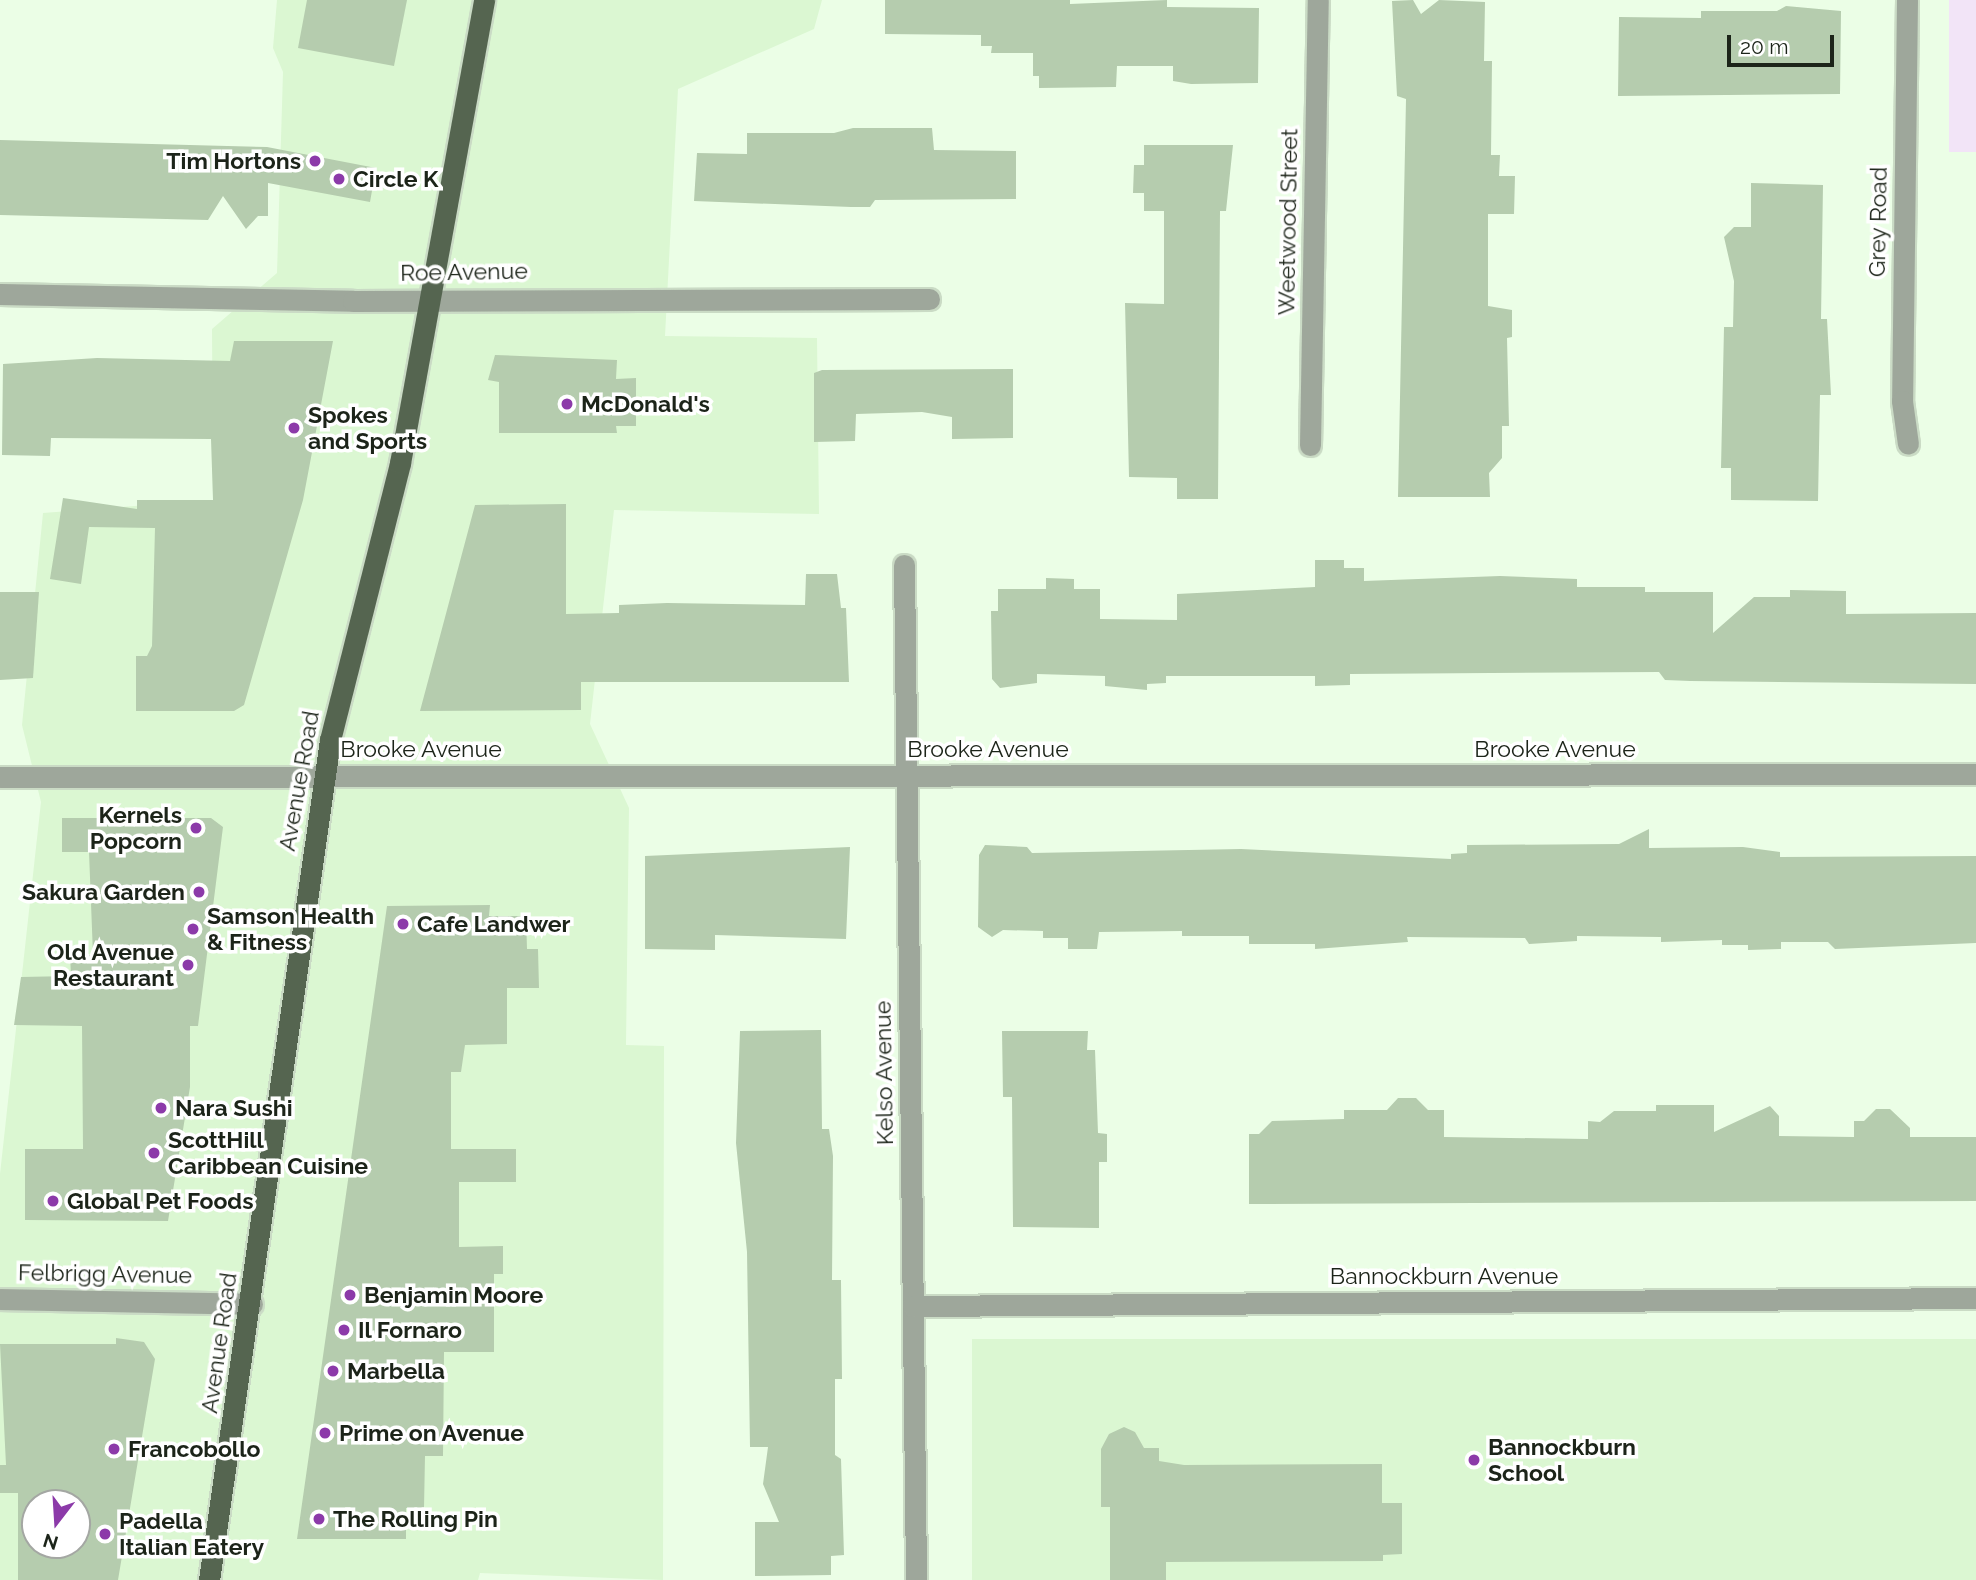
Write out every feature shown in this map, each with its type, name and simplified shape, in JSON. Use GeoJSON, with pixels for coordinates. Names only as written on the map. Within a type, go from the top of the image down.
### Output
{"type":"FeatureCollection","features":[{"type":"Feature","properties":{"kind":"main road","name":"Avenue Road"},"geometry":{"type":"LineString","coordinates":[[209,1580],[252,1304],[324,776],[400,463],[484,0]]}},
{"type":"Feature","properties":{"kind":"street","name":"Weetwood Street"},"geometry":{"type":"LineString","coordinates":[[1310,445],[1318,0]]}},
{"type":"Feature","properties":{"kind":"street","name":"Grey Road"},"geometry":{"type":"LineString","coordinates":[[1907,0],[1902,401],[1908,444]]}},
{"type":"Feature","properties":{"kind":"street","name":"Roe Avenue"},"geometry":{"type":"LineString","coordinates":[[0,294],[428,299],[929,299]]}},
{"type":"Feature","properties":{"kind":"street","name":"Kelso Avenue"},"geometry":{"type":"LineString","coordinates":[[904,565],[916,1580]]}},
{"type":"Feature","properties":{"kind":"street","name":"Brooke Avenue"},"geometry":{"type":"LineString","coordinates":[[0,777],[1976,775]]}},
{"type":"Feature","properties":{"kind":"street","name":"Bannockburn Avenue"},"geometry":{"type":"LineString","coordinates":[[913,1306],[1976,1298]]}},
{"type":"Feature","properties":{"kind":"street","name":"Felbrigg Avenue"},"geometry":{"type":"LineString","coordinates":[[0,1299],[252,1304]]}},
{"type":"Feature","properties":{"kind":"shaded area"},"geometry":{"type":"Polygon","coordinates":[[[277,0],[822,0],[814,29],[678,89],[665,336],[817,338],[819,514],[614,510],[590,724],[629,808],[626,1045],[664,1046],[663,1580],[480,1573],[478,1580],[0,1580],[0,1174],[41,802],[22,725],[43,513],[213,500],[212,329],[277,273],[283,72],[273,48],[277,0]]]}},
{"type":"Feature","properties":{"kind":"shaded area"},"geometry":{"type":"Polygon","coordinates":[[[1949,0],[1976,0],[1976,152],[1949,152],[1949,0]]]}},
{"type":"Feature","properties":{"kind":"shaded area","name":"Bannockburn School"},"geometry":{"type":"Polygon","coordinates":[[[972,1339],[1976,1339],[1976,1580],[972,1580],[972,1339]]]}},
{"type":"Feature","properties":{"kind":"building"},"geometry":{"type":"Polygon","coordinates":[[[307,0],[407,0],[394,66],[298,48],[307,0]]]}},
{"type":"Feature","properties":{"kind":"building"},"geometry":{"type":"Polygon","coordinates":[[[885,0],[1070,0],[1070,4],[1167,0],[1167,7],[1259,8],[1258,83],[1191,84],[1173,81],[1173,66],[1117,66],[1116,87],[1039,88],[1039,76],[1033,76],[1033,53],[991,53],[992,46],[981,46],[981,35],[885,34],[885,0]]]}},
{"type":"Feature","properties":{"kind":"building"},"geometry":{"type":"Polygon","coordinates":[[[1413,0],[1421,14],[1439,0],[1485,2],[1484,61],[1492,61],[1491,155],[1500,155],[1499,176],[1515,176],[1514,214],[1488,214],[1488,306],[1512,310],[1512,337],[1507,338],[1509,426],[1502,426],[1502,458],[1489,473],[1490,497],[1398,497],[1406,99],[1397,96],[1392,1],[1413,0]]]}},
{"type":"Feature","properties":{"kind":"building"},"geometry":{"type":"Polygon","coordinates":[[[1786,6],[1841,11],[1840,94],[1618,96],[1619,17],[1701,18],[1701,11],[1777,11],[1786,6]]]}},
{"type":"Feature","properties":{"kind":"building"},"geometry":{"type":"Polygon","coordinates":[[[853,128],[932,128],[934,150],[1016,151],[1016,199],[875,200],[870,207],[694,201],[697,153],[747,154],[747,133],[834,133],[853,128]]]}},
{"type":"Feature","properties":{"kind":"building"},"geometry":{"type":"Polygon","coordinates":[[[0,140],[267,147],[376,168],[370,202],[268,183],[268,216],[258,216],[246,229],[223,196],[208,220],[0,215],[0,140]]]}},
{"type":"Feature","properties":{"kind":"building"},"geometry":{"type":"Polygon","coordinates":[[[1144,145],[1233,145],[1226,211],[1220,211],[1218,499],[1177,499],[1177,478],[1129,477],[1125,303],[1164,304],[1164,211],[1144,211],[1144,193],[1133,193],[1134,165],[1144,165],[1144,145]]]}},
{"type":"Feature","properties":{"kind":"building"},"geometry":{"type":"Polygon","coordinates":[[[1751,183],[1823,185],[1821,319],[1827,319],[1831,395],[1820,395],[1818,501],[1731,500],[1731,468],[1721,468],[1724,327],[1733,327],[1734,281],[1724,237],[1734,227],[1751,227],[1751,183]]]}},
{"type":"Feature","properties":{"kind":"building"},"geometry":{"type":"Polygon","coordinates":[[[234,341],[333,341],[303,500],[244,705],[234,711],[136,711],[136,656],[147,656],[152,646],[155,528],[89,527],[81,584],[50,579],[63,498],[137,509],[137,500],[213,500],[211,439],[51,438],[50,456],[2,455],[3,364],[97,358],[230,361],[234,341]]]}},
{"type":"Feature","properties":{"kind":"building","name":"McDonald's"},"geometry":{"type":"Polygon","coordinates":[[[495,355],[617,360],[616,379],[636,378],[636,426],[616,426],[617,433],[499,433],[499,382],[488,380],[495,355]]]}},
{"type":"Feature","properties":{"kind":"building"},"geometry":{"type":"Polygon","coordinates":[[[1013,369],[1013,438],[952,439],[952,417],[922,412],[856,414],[855,441],[814,442],[814,373],[822,370],[1013,369]]]}},
{"type":"Feature","properties":{"kind":"building"},"geometry":{"type":"Polygon","coordinates":[[[566,504],[566,614],[619,613],[619,605],[667,603],[805,605],[806,574],[837,574],[841,608],[846,608],[849,682],[581,682],[581,710],[420,711],[475,505],[566,504]]]}},
{"type":"Feature","properties":{"kind":"building"},"geometry":{"type":"Polygon","coordinates":[[[1315,560],[1344,560],[1344,568],[1364,568],[1364,581],[1500,576],[1577,579],[1577,587],[1645,587],[1645,592],[1713,592],[1713,633],[1754,597],[1790,597],[1790,590],[1846,591],[1846,614],[1976,613],[1976,684],[1690,681],[1665,680],[1659,672],[1350,674],[1350,685],[1315,686],[1315,676],[1166,676],[1166,683],[1147,684],[1147,690],[1105,686],[1105,676],[1037,674],[1037,683],[1000,688],[992,679],[991,611],[998,611],[998,589],[1046,589],[1046,578],[1074,579],[1074,589],[1100,589],[1100,619],[1177,620],[1177,594],[1315,587],[1315,560]]]}},
{"type":"Feature","properties":{"kind":"building"},"geometry":{"type":"Polygon","coordinates":[[[0,592],[39,592],[33,678],[0,680],[0,592]]]}},
{"type":"Feature","properties":{"kind":"building"},"geometry":{"type":"Polygon","coordinates":[[[62,818],[211,818],[223,827],[198,1026],[190,1026],[190,1087],[168,1221],[25,1220],[25,1149],[83,1149],[82,1026],[14,1025],[21,977],[71,976],[70,955],[93,955],[89,852],[62,852],[62,818]]]}},
{"type":"Feature","properties":{"kind":"building"},"geometry":{"type":"Polygon","coordinates":[[[1649,829],[1649,848],[1743,847],[1780,852],[1780,857],[1976,856],[1976,943],[1835,949],[1828,942],[1781,942],[1781,949],[1748,950],[1748,945],[1722,945],[1722,940],[1661,942],[1661,937],[1577,936],[1577,941],[1529,944],[1525,938],[1407,937],[1408,942],[1315,949],[1315,944],[1249,944],[1249,936],[1182,936],[1182,931],[1099,932],[1097,949],[1068,949],[1068,938],[1043,938],[1043,931],[1003,930],[992,937],[978,927],[979,855],[985,845],[1027,847],[1032,853],[1241,849],[1451,859],[1451,854],[1467,853],[1467,845],[1619,844],[1649,829]]]}},
{"type":"Feature","properties":{"kind":"building"},"geometry":{"type":"Polygon","coordinates":[[[850,847],[846,939],[715,935],[715,950],[645,949],[645,856],[850,847]]]}},
{"type":"Feature","properties":{"kind":"building"},"geometry":{"type":"Polygon","coordinates":[[[490,905],[489,916],[526,916],[527,949],[538,949],[539,988],[507,988],[507,1044],[465,1045],[461,1072],[451,1072],[451,1149],[516,1149],[516,1182],[459,1182],[459,1247],[503,1246],[503,1274],[494,1274],[494,1352],[444,1352],[443,1456],[425,1456],[424,1508],[406,1508],[406,1539],[297,1539],[387,906],[490,905]]]}},
{"type":"Feature","properties":{"kind":"building"},"geometry":{"type":"Polygon","coordinates":[[[821,1030],[822,1129],[829,1129],[833,1156],[832,1280],[841,1280],[842,1379],[835,1379],[835,1455],[841,1459],[844,1555],[831,1556],[831,1575],[755,1576],[755,1522],[779,1522],[763,1484],[768,1447],[750,1447],[747,1252],[736,1143],[740,1031],[821,1030]]]}},
{"type":"Feature","properties":{"kind":"building"},"geometry":{"type":"Polygon","coordinates":[[[1002,1031],[1088,1031],[1087,1050],[1095,1050],[1098,1133],[1107,1134],[1107,1162],[1099,1162],[1099,1228],[1013,1227],[1012,1097],[1003,1097],[1002,1031]]]}},
{"type":"Feature","properties":{"kind":"building"},"geometry":{"type":"Polygon","coordinates":[[[1398,1098],[1416,1098],[1428,1110],[1444,1110],[1444,1137],[1588,1139],[1588,1121],[1600,1122],[1614,1111],[1656,1111],[1656,1105],[1714,1105],[1714,1132],[1770,1106],[1779,1116],[1779,1136],[1854,1137],[1854,1121],[1864,1121],[1876,1109],[1890,1109],[1910,1128],[1910,1137],[1976,1137],[1976,1201],[1249,1204],[1249,1134],[1259,1134],[1272,1121],[1344,1119],[1344,1110],[1387,1110],[1398,1098]]]}},
{"type":"Feature","properties":{"kind":"building"},"geometry":{"type":"Polygon","coordinates":[[[116,1338],[144,1342],[155,1359],[118,1580],[18,1580],[18,1493],[0,1493],[0,1465],[6,1465],[0,1344],[116,1344],[116,1338]]]}},
{"type":"Feature","properties":{"kind":"building"},"geometry":{"type":"Polygon","coordinates":[[[1124,1427],[1135,1432],[1144,1448],[1159,1448],[1159,1461],[1184,1465],[1382,1464],[1382,1503],[1402,1503],[1402,1554],[1383,1555],[1383,1561],[1166,1562],[1166,1580],[1110,1580],[1110,1507],[1101,1507],[1101,1449],[1109,1434],[1124,1427]]]}},
{"type":"Feature","properties":{"kind":"place","name":"Tim Hortons"},"geometry":{"type":"Point","coordinates":[315,161]}},
{"type":"Feature","properties":{"kind":"place","name":"Circle K"},"geometry":{"type":"Point","coordinates":[339,179]}},
{"type":"Feature","properties":{"kind":"place","name":"McDonald's"},"geometry":{"type":"Point","coordinates":[567,404]}},
{"type":"Feature","properties":{"kind":"place","name":"Spokes and Sports"},"geometry":{"type":"Point","coordinates":[294,428]}},
{"type":"Feature","properties":{"kind":"place","name":"Kernels Popcorn"},"geometry":{"type":"Point","coordinates":[196,828]}},
{"type":"Feature","properties":{"kind":"place","name":"Sakura Garden"},"geometry":{"type":"Point","coordinates":[199,892]}},
{"type":"Feature","properties":{"kind":"place","name":"Cafe Landwer"},"geometry":{"type":"Point","coordinates":[403,924]}},
{"type":"Feature","properties":{"kind":"place","name":"Samson Health & Fitness"},"geometry":{"type":"Point","coordinates":[193,929]}},
{"type":"Feature","properties":{"kind":"place","name":"Old Avenue Restaurant"},"geometry":{"type":"Point","coordinates":[188,965]}},
{"type":"Feature","properties":{"kind":"place","name":"Nara Sushi"},"geometry":{"type":"Point","coordinates":[161,1108]}},
{"type":"Feature","properties":{"kind":"place","name":"ScottHill Caribbean Cuisine"},"geometry":{"type":"Point","coordinates":[154,1153]}},
{"type":"Feature","properties":{"kind":"place","name":"Global Pet Foods"},"geometry":{"type":"Point","coordinates":[53,1201]}},
{"type":"Feature","properties":{"kind":"place","name":"Benjamin Moore"},"geometry":{"type":"Point","coordinates":[350,1295]}},
{"type":"Feature","properties":{"kind":"place","name":"Il Fornaro"},"geometry":{"type":"Point","coordinates":[344,1330]}},
{"type":"Feature","properties":{"kind":"place","name":"Marbella"},"geometry":{"type":"Point","coordinates":[333,1371]}},
{"type":"Feature","properties":{"kind":"place","name":"Prime on Avenue"},"geometry":{"type":"Point","coordinates":[325,1433]}},
{"type":"Feature","properties":{"kind":"place","name":"Francobollo"},"geometry":{"type":"Point","coordinates":[114,1449]}},
{"type":"Feature","properties":{"kind":"place","name":"Bannockburn School"},"geometry":{"type":"Point","coordinates":[1474,1460]}},
{"type":"Feature","properties":{"kind":"place","name":"The Rolling Pin"},"geometry":{"type":"Point","coordinates":[319,1519]}},
{"type":"Feature","properties":{"kind":"place","name":"Padella Italian Eatery"},"geometry":{"type":"Point","coordinates":[105,1534]}}]}
